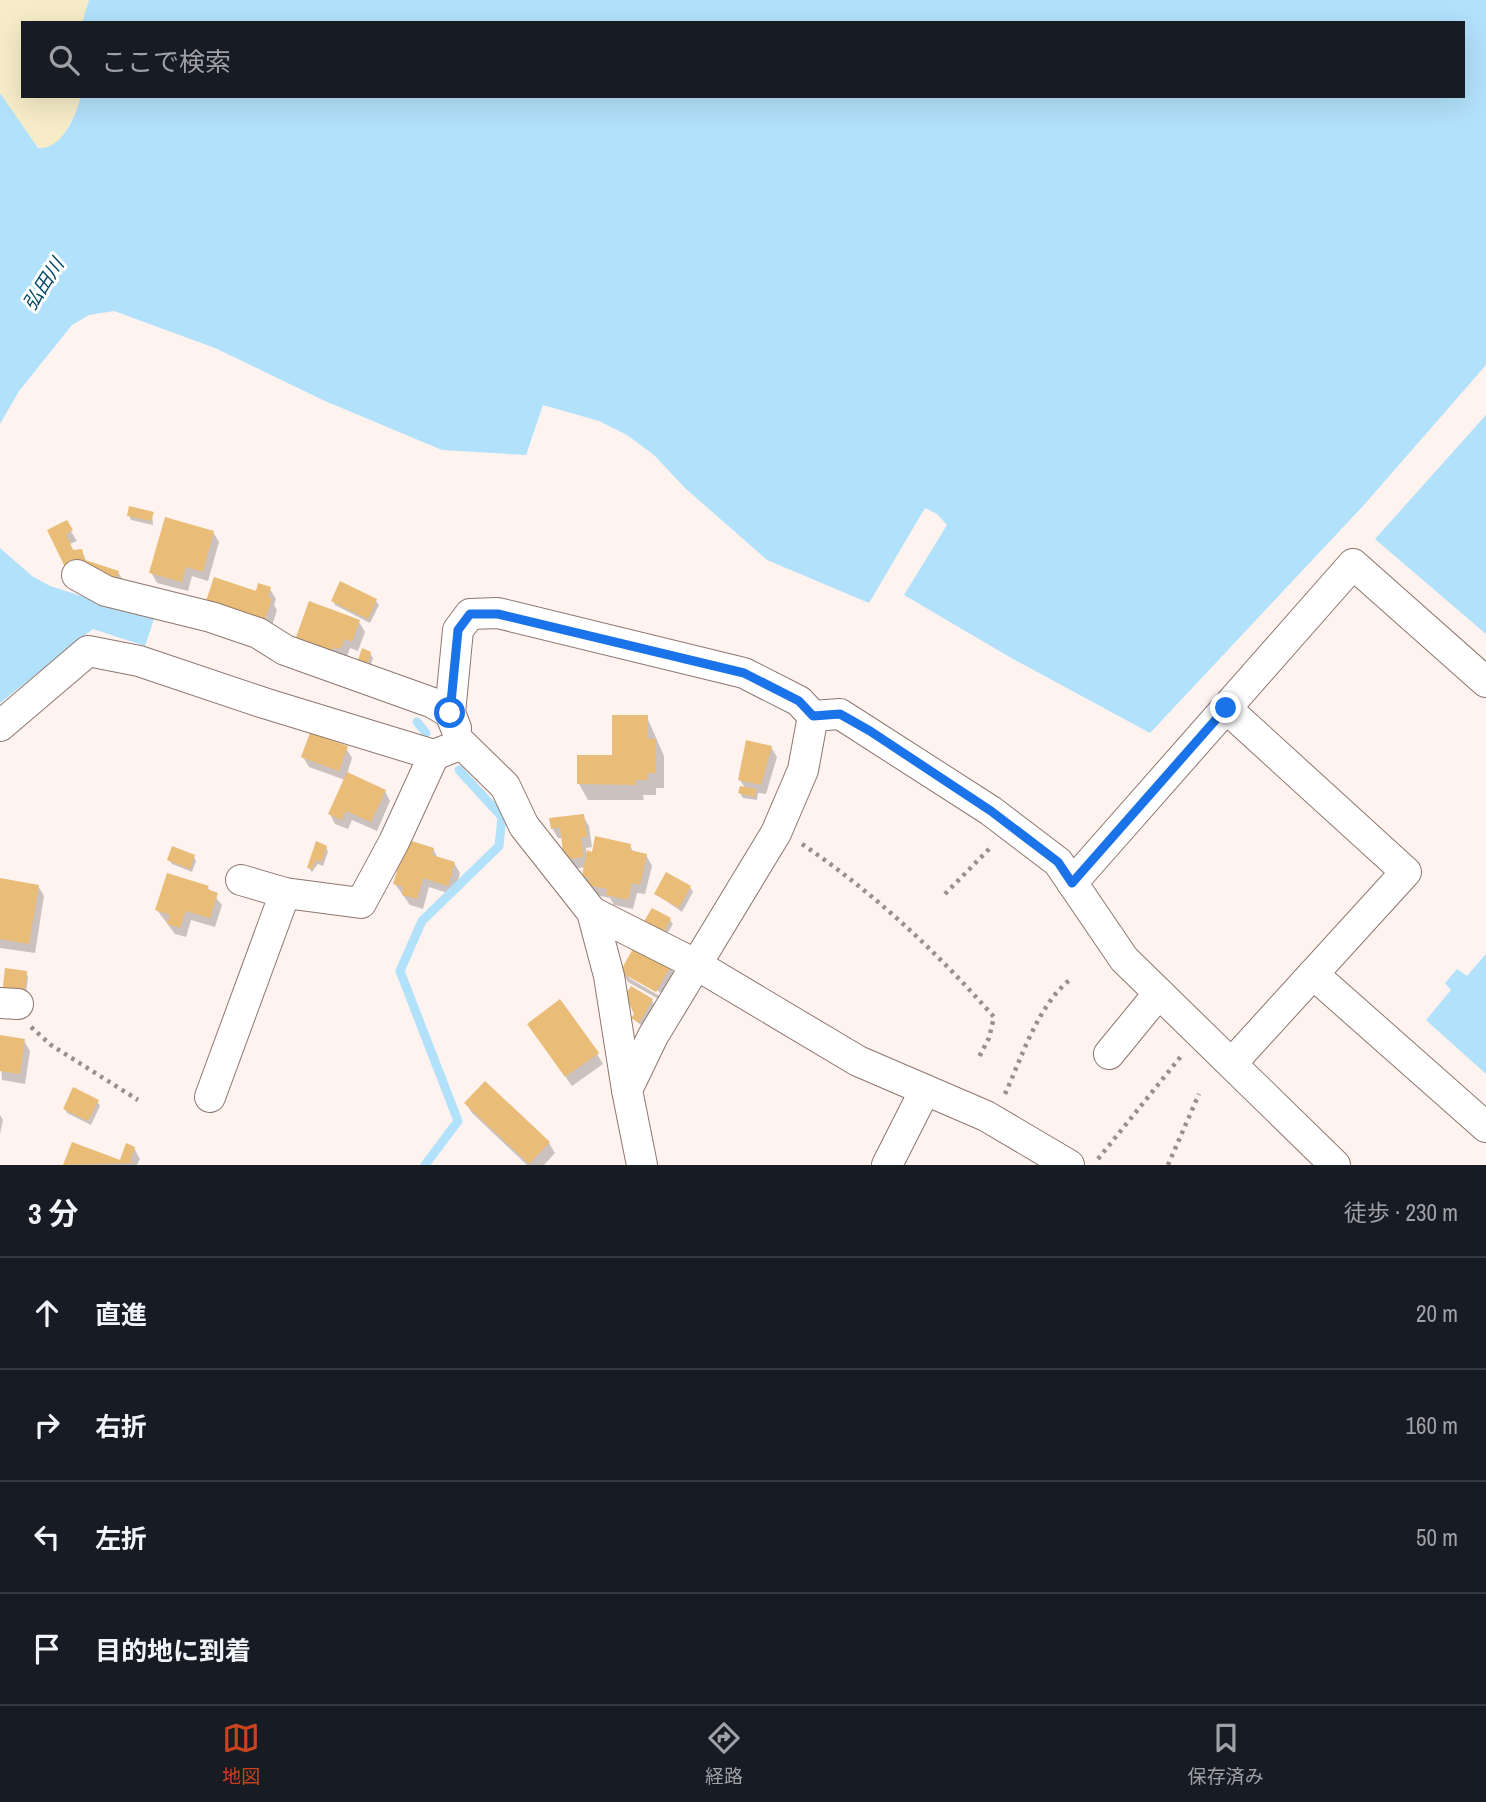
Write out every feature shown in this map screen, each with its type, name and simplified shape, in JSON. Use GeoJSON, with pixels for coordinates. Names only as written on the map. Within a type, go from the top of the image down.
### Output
{"type":"FeatureCollection","features":[{"type":"Feature","properties":{"kind":"street"},"geometry":{"type":"LineString","coordinates":[[1072,883],[1353,564],[1486,682]]}},
{"type":"Feature","properties":{"kind":"street"},"geometry":{"type":"LineString","coordinates":[[77,575],[106,591],[211,617],[258,633],[285,650],[433,703],[450,713]]}},
{"type":"Feature","properties":{"kind":"street"},"geometry":{"type":"LineString","coordinates":[[642,1165],[609,976],[592,912],[524,826],[505,786],[462,744],[450,713],[458,630],[470,614],[498,614],[744,673],[799,701],[813,716]]}},
{"type":"Feature","properties":{"kind":"street"},"geometry":{"type":"LineString","coordinates":[[0,726],[88,651],[139,661],[264,704],[434,755],[462,744]]}},
{"type":"Feature","properties":{"kind":"street"},"geometry":{"type":"LineString","coordinates":[[1226,708],[1406,872],[1232,1063]]}},
{"type":"Feature","properties":{"kind":"street"},"geometry":{"type":"LineString","coordinates":[[813,716],[840,714],[870,731],[1012,827],[1058,862],[1124,959],[1335,1165]]}},
{"type":"Feature","properties":{"kind":"street"},"geometry":{"type":"LineString","coordinates":[[627,1090],[653,1036],[778,827],[803,771],[813,716]]}},
{"type":"Feature","properties":{"kind":"street"},"geometry":{"type":"LineString","coordinates":[[241,880],[285,893],[361,903],[394,842],[434,755]]}},
{"type":"Feature","properties":{"kind":"street"},"geometry":{"type":"LineString","coordinates":[[210,1097],[285,893]]}},
{"type":"Feature","properties":{"kind":"street"},"geometry":{"type":"LineString","coordinates":[[592,912],[697,965],[858,1061],[992,1120],[1069,1165]]}},
{"type":"Feature","properties":{"kind":"street"},"geometry":{"type":"LineString","coordinates":[[1313,974],[1486,1127]]}},
{"type":"Feature","properties":{"kind":"street"},"geometry":{"type":"LineString","coordinates":[[1109,1054],[1159,993]]}},
{"type":"Feature","properties":{"kind":"street"},"geometry":{"type":"LineString","coordinates":[[887,1165],[925,1090]]}},
{"type":"Feature","properties":{"kind":"path"},"geometry":{"type":"LineString","coordinates":[[778,827],[841,871],[909,927],[994,1017],[989,1038],[979,1056]]}},
{"type":"Feature","properties":{"kind":"path"},"geometry":{"type":"LineString","coordinates":[[945,894],[1012,827]]}},
{"type":"Feature","properties":{"kind":"path"},"geometry":{"type":"LineString","coordinates":[[992,1120],[1041,1017],[1059,987],[1072,978]]}},
{"type":"Feature","properties":{"kind":"path"},"geometry":{"type":"LineString","coordinates":[[7,1003],[51,1045],[138,1100]]}},
{"type":"Feature","properties":{"kind":"path"},"geometry":{"type":"LineString","coordinates":[[1098,1159],[1200,1033]]}},
{"type":"Feature","properties":{"kind":"path"},"geometry":{"type":"LineString","coordinates":[[1168,1165],[1199,1094]]}},
{"type":"Feature","properties":{"kind":"sand"},"geometry":{"type":"Polygon","coordinates":[[[0,0],[90,0],[84,21],[21,21],[21,98],[85,98],[60,141],[45,151],[37,146],[0,95],[0,0]]]}},
{"type":"Feature","properties":{"kind":"water","name":"弘田川"},"geometry":{"type":"Polygon","coordinates":[[[89,0],[1486,0],[1486,365],[1363,506],[1150,733],[1013,659],[904,595],[947,525],[937,514],[925,508],[869,603],[767,560],[685,488],[654,455],[627,435],[599,421],[543,405],[526,455],[442,450],[325,401],[215,348],[114,311],[89,315],[72,325],[19,391],[0,424],[0,93],[38,148],[54,144],[61,138],[72,122],[80,98],[1465,98],[1465,21],[83,21],[89,0]]]}},
{"type":"Feature","properties":{"kind":"water"},"geometry":{"type":"Polygon","coordinates":[[[1486,415],[1486,634],[1375,539],[1486,415]]]}},
{"type":"Feature","properties":{"kind":"water"},"geometry":{"type":"Polygon","coordinates":[[[0,548],[32,576],[50,586],[154,619],[145,646],[93,629],[0,703],[0,548]]]}},
{"type":"Feature","properties":{"kind":"water"},"geometry":{"type":"Polygon","coordinates":[[[1486,954],[1486,1074],[1426,1020],[1451,990],[1445,983],[1457,969],[1467,976],[1486,954]]]}},
{"type":"Feature","properties":{"kind":"building"},"geometry":{"type":"Polygon","coordinates":[[[129,506],[154,512],[151,521],[127,516],[129,506]]]}},
{"type":"Feature","properties":{"kind":"building"},"geometry":{"type":"Polygon","coordinates":[[[165,517],[214,531],[203,572],[186,567],[182,582],[149,573],[165,517]]]}},
{"type":"Feature","properties":{"kind":"building"},"geometry":{"type":"Polygon","coordinates":[[[67,520],[73,530],[66,534],[73,550],[82,549],[85,560],[119,571],[116,580],[75,565],[65,567],[47,530],[67,520]]]}},
{"type":"Feature","properties":{"kind":"building"},"geometry":{"type":"Polygon","coordinates":[[[214,577],[256,591],[258,583],[271,587],[268,597],[272,599],[264,622],[204,607],[214,577]]]}},
{"type":"Feature","properties":{"kind":"building"},"geometry":{"type":"Polygon","coordinates":[[[340,581],[377,599],[368,619],[331,601],[340,581]]]}},
{"type":"Feature","properties":{"kind":"building"},"geometry":{"type":"Polygon","coordinates":[[[309,601],[360,620],[352,642],[345,639],[340,649],[334,647],[331,654],[295,640],[309,601]]]}},
{"type":"Feature","properties":{"kind":"building"},"geometry":{"type":"Polygon","coordinates":[[[362,648],[371,652],[367,667],[357,663],[362,648]]]}},
{"type":"Feature","properties":{"kind":"building"},"geometry":{"type":"Polygon","coordinates":[[[612,715],[648,715],[648,739],[656,739],[656,773],[648,773],[648,780],[635,780],[636,785],[577,784],[577,755],[612,755],[612,715]]]}},
{"type":"Feature","properties":{"kind":"building"},"geometry":{"type":"Polygon","coordinates":[[[310,733],[348,746],[339,771],[301,757],[310,733]]]}},
{"type":"Feature","properties":{"kind":"building"},"geometry":{"type":"Polygon","coordinates":[[[746,740],[772,746],[761,785],[738,780],[746,740]]]}},
{"type":"Feature","properties":{"kind":"building"},"geometry":{"type":"Polygon","coordinates":[[[347,772],[386,790],[371,822],[346,811],[342,820],[328,814],[347,772]]]}},
{"type":"Feature","properties":{"kind":"building"},"geometry":{"type":"Polygon","coordinates":[[[740,786],[756,789],[755,797],[738,793],[740,786]]]}},
{"type":"Feature","properties":{"kind":"building"},"geometry":{"type":"Polygon","coordinates":[[[584,814],[587,837],[581,838],[584,857],[564,860],[560,827],[551,829],[549,818],[584,814]]]}},
{"type":"Feature","properties":{"kind":"building"},"geometry":{"type":"Polygon","coordinates":[[[595,836],[631,844],[630,850],[647,854],[640,885],[632,883],[628,900],[606,895],[607,889],[587,885],[589,878],[582,876],[587,850],[592,852],[595,836]]]}},
{"type":"Feature","properties":{"kind":"building"},"geometry":{"type":"Polygon","coordinates":[[[402,838],[434,848],[432,855],[455,862],[448,886],[423,878],[417,899],[402,895],[403,887],[393,884],[397,871],[393,870],[402,838]]]}},
{"type":"Feature","properties":{"kind":"building"},"geometry":{"type":"Polygon","coordinates":[[[316,841],[327,846],[321,862],[316,860],[312,869],[307,868],[316,841]]]}},
{"type":"Feature","properties":{"kind":"building"},"geometry":{"type":"Polygon","coordinates":[[[172,846],[195,855],[190,869],[167,860],[172,846]]]}},
{"type":"Feature","properties":{"kind":"building"},"geometry":{"type":"Polygon","coordinates":[[[666,872],[691,886],[679,908],[654,894],[666,872]]]}},
{"type":"Feature","properties":{"kind":"building"},"geometry":{"type":"Polygon","coordinates":[[[167,873],[209,886],[207,889],[218,893],[210,918],[186,911],[180,928],[167,924],[170,915],[155,910],[167,873]]]}},
{"type":"Feature","properties":{"kind":"building"},"geometry":{"type":"Polygon","coordinates":[[[0,878],[39,885],[29,944],[0,939],[0,878]]]}},
{"type":"Feature","properties":{"kind":"building"},"geometry":{"type":"Polygon","coordinates":[[[652,908],[671,918],[663,934],[643,923],[652,908]]]}},
{"type":"Feature","properties":{"kind":"building"},"geometry":{"type":"Polygon","coordinates":[[[635,945],[671,966],[656,992],[620,972],[635,945]]]}},
{"type":"Feature","properties":{"kind":"building"},"geometry":{"type":"Polygon","coordinates":[[[5,968],[27,971],[24,997],[2,995],[5,968]]]}},
{"type":"Feature","properties":{"kind":"building"},"geometry":{"type":"Polygon","coordinates":[[[631,986],[653,999],[639,1023],[631,1018],[634,1014],[625,995],[631,986]]]}},
{"type":"Feature","properties":{"kind":"building"},"geometry":{"type":"Polygon","coordinates":[[[560,999],[599,1053],[565,1077],[527,1024],[560,999]]]}},
{"type":"Feature","properties":{"kind":"building"},"geometry":{"type":"Polygon","coordinates":[[[0,1035],[25,1039],[20,1074],[0,1071],[0,1035]]]}},
{"type":"Feature","properties":{"kind":"building"},"geometry":{"type":"Polygon","coordinates":[[[485,1081],[550,1142],[529,1164],[464,1103],[485,1081]]]}},
{"type":"Feature","properties":{"kind":"building"},"geometry":{"type":"Polygon","coordinates":[[[73,1087],[99,1100],[88,1121],[63,1109],[73,1087]]]}},
{"type":"Feature","properties":{"kind":"building"},"geometry":{"type":"Polygon","coordinates":[[[72,1142],[120,1160],[126,1143],[135,1147],[130,1161],[134,1163],[63,1165],[72,1142]]]}},
{"type":"Feature","properties":{"kind":"waterway"},"geometry":{"type":"LineString","coordinates":[[417,722],[426,733]]}},
{"type":"Feature","properties":{"kind":"waterway"},"geometry":{"type":"LineString","coordinates":[[425,1165],[458,1121],[400,971],[422,921],[499,846],[502,817],[459,770]]}},
{"type":"Feature","properties":{"kind":"route"},"geometry":{"type":"LineString","coordinates":[[450,713],[458,630],[470,614],[498,614],[744,673],[799,701],[813,716],[840,714],[870,731],[991,811],[1058,862],[1072,883],[1226,708]]}}]}
